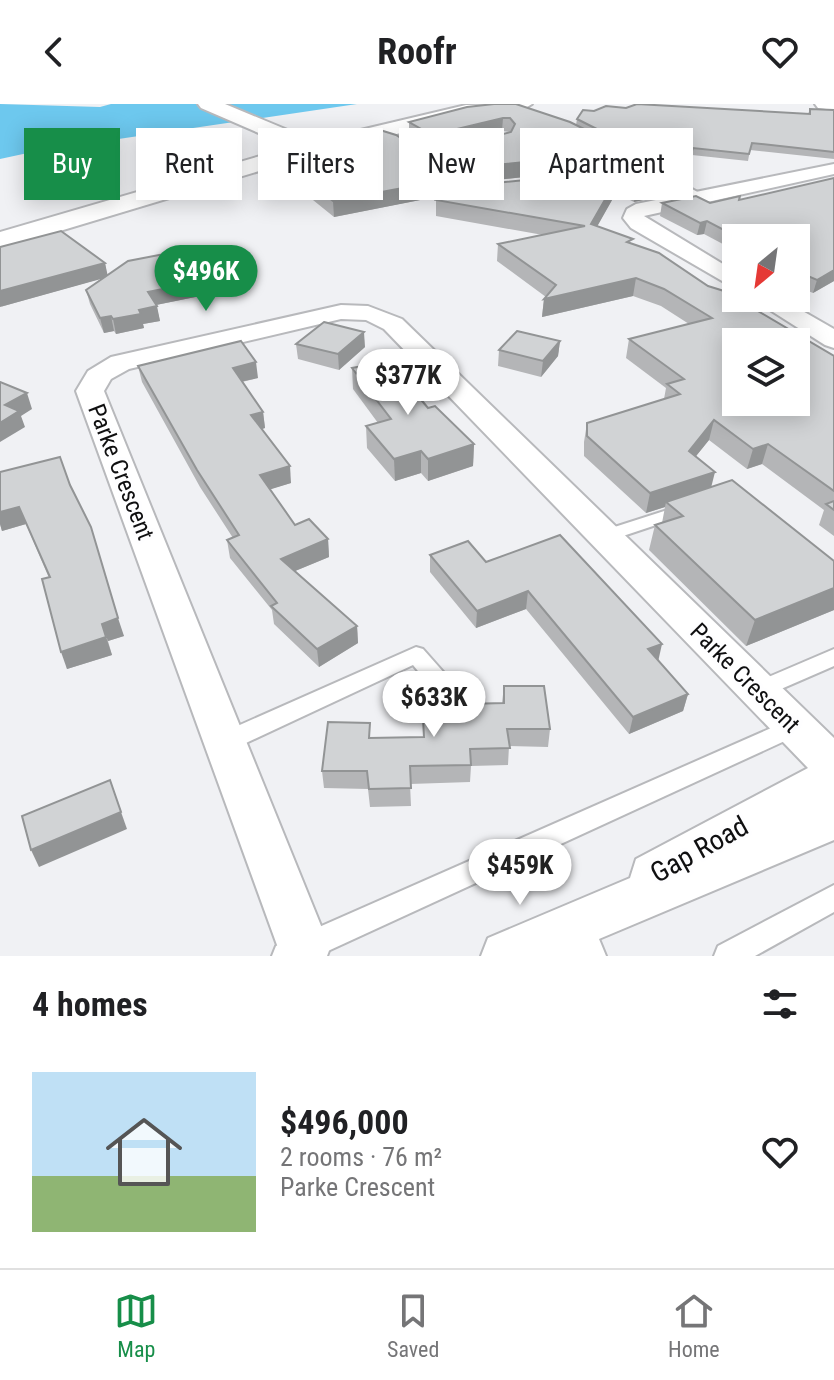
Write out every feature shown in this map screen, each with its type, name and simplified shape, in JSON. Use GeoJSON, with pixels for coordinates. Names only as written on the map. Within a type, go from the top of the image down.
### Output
{"type":"FeatureCollection","features":[{"type":"Feature","properties":{"kind":"street"},"geometry":{"type":"LineString","coordinates":[[208,104],[265,128]]}},
{"type":"Feature","properties":{"kind":"street"},"geometry":{"type":"LineString","coordinates":[[383,131],[466,111],[522,104]]}},
{"type":"Feature","properties":{"kind":"street"},"geometry":{"type":"LineString","coordinates":[[825,104],[834,104]]}},
{"type":"Feature","properties":{"kind":"street"},"geometry":{"type":"LineString","coordinates":[[0,241],[258,164]]}},
{"type":"Feature","properties":{"kind":"street"},"geometry":{"type":"LineString","coordinates":[[722,274],[638,224],[633,218],[634,213],[643,208],[834,169]]}},
{"type":"Feature","properties":{"kind":"street","name":"Parke Crescent"},"geometry":{"type":"LineString","coordinates":[[295,952],[223,743],[90,391],[93,380],[101,372],[120,363],[341,312],[356,311],[381,316],[393,324],[834,766]]}},
{"type":"Feature","properties":{"kind":"street"},"geometry":{"type":"LineString","coordinates":[[788,312],[832,336]]}},
{"type":"Feature","properties":{"kind":"street","name":"Gap Road"},"geometry":{"type":"LineString","coordinates":[[574,941],[689,852],[834,776]]}},
{"type":"Feature","properties":{"kind":"street","name":"Gap Road"},"geometry":{"type":"LineString","coordinates":[[507,956],[574,941],[834,819]]}},
{"type":"Feature","properties":{"kind":"lane"},"geometry":{"type":"LineString","coordinates":[[693,192],[700,196]]}},
{"type":"Feature","properties":{"kind":"lane"},"geometry":{"type":"LineString","coordinates":[[605,536],[704,503]]}},
{"type":"Feature","properties":{"kind":"lane"},"geometry":{"type":"LineString","coordinates":[[223,743],[416,655],[453,698]]}},
{"type":"Feature","properties":{"kind":"lane"},"geometry":{"type":"LineString","coordinates":[[758,691],[834,657]]}},
{"type":"Feature","properties":{"kind":"lane"},"geometry":{"type":"LineString","coordinates":[[295,952],[794,727]]}},
{"type":"Feature","properties":{"kind":"lane"},"geometry":{"type":"LineString","coordinates":[[728,956],[834,898]]}},
{"type":"Feature","properties":{"kind":"water"},"geometry":{"type":"Polygon","coordinates":[[[0,104],[100,107],[111,104],[357,104],[194,128],[136,128],[136,136],[120,139],[120,128],[24,128],[24,154],[0,159],[0,104]]]}},
{"type":"Feature","properties":{"kind":"building"},"geometry":{"type":"Polygon","coordinates":[[[516,104],[582,128],[520,128],[520,162],[504,164],[504,134],[511,132],[515,124],[510,118],[461,128],[420,128],[409,122],[467,107],[516,104]]]}},
{"type":"Feature","properties":{"kind":"building"},"geometry":{"type":"Polygon","coordinates":[[[637,104],[810,114],[810,109],[834,110],[834,152],[752,143],[749,154],[693,148],[693,128],[595,128],[577,119],[583,110],[594,111],[606,106],[626,108],[637,104]]]}},
{"type":"Feature","properties":{"kind":"building"},"geometry":{"type":"Polygon","coordinates":[[[383,131],[399,137],[399,189],[383,192],[383,131]]]}},
{"type":"Feature","properties":{"kind":"building"},"geometry":{"type":"Polygon","coordinates":[[[834,178],[834,270],[817,280],[810,277],[810,224],[722,224],[722,229],[707,221],[700,223],[662,203],[693,200],[696,196],[710,203],[740,196],[739,200],[834,178]]]}},
{"type":"Feature","properties":{"kind":"building"},"geometry":{"type":"Polygon","coordinates":[[[520,181],[520,200],[605,200],[591,224],[633,239],[627,242],[659,253],[708,286],[722,290],[722,312],[760,312],[787,328],[722,328],[722,416],[810,416],[810,342],[834,356],[834,491],[768,444],[753,449],[714,420],[689,451],[715,472],[650,493],[587,436],[587,423],[680,394],[667,384],[684,379],[629,339],[712,318],[664,289],[636,278],[544,299],[556,285],[498,244],[585,226],[436,200],[504,200],[504,182],[520,181]]]}},
{"type":"Feature","properties":{"kind":"building"},"geometry":{"type":"Polygon","coordinates":[[[61,231],[105,263],[0,291],[0,247],[61,231]]]}},
{"type":"Feature","properties":{"kind":"building"},"geometry":{"type":"Polygon","coordinates":[[[190,249],[213,279],[148,292],[157,306],[139,310],[141,314],[100,318],[86,290],[128,261],[190,249]]]}},
{"type":"Feature","properties":{"kind":"building"},"geometry":{"type":"Polygon","coordinates":[[[324,322],[364,332],[338,354],[296,344],[324,322]]]}},
{"type":"Feature","properties":{"kind":"building"},"geometry":{"type":"Polygon","coordinates":[[[517,331],[560,341],[543,361],[499,350],[517,331]]]}},
{"type":"Feature","properties":{"kind":"building"},"geometry":{"type":"Polygon","coordinates":[[[241,341],[256,362],[233,368],[263,412],[251,415],[290,466],[260,475],[295,525],[309,519],[328,539],[281,559],[357,626],[317,649],[271,606],[277,603],[227,540],[239,535],[197,470],[138,366],[241,341]]]}},
{"type":"Feature","properties":{"kind":"building"},"geometry":{"type":"Polygon","coordinates":[[[389,361],[428,408],[435,406],[474,444],[428,459],[421,451],[394,459],[366,426],[391,419],[352,368],[389,361]]]}},
{"type":"Feature","properties":{"kind":"building"},"geometry":{"type":"Polygon","coordinates":[[[0,382],[27,393],[5,405],[19,411],[0,423],[0,382]]]}},
{"type":"Feature","properties":{"kind":"building"},"geometry":{"type":"Polygon","coordinates":[[[60,457],[91,527],[118,618],[102,624],[106,637],[61,652],[42,579],[50,577],[19,507],[0,512],[0,472],[60,457]]]}},
{"type":"Feature","properties":{"kind":"building"},"geometry":{"type":"Polygon","coordinates":[[[732,480],[834,561],[834,588],[755,620],[655,525],[683,516],[666,502],[732,480]]]}},
{"type":"Feature","properties":{"kind":"building"},"geometry":{"type":"Polygon","coordinates":[[[560,535],[662,644],[648,649],[688,694],[633,717],[528,591],[477,611],[430,555],[468,541],[486,562],[560,535]]]}},
{"type":"Feature","properties":{"kind":"building"},"geometry":{"type":"Polygon","coordinates":[[[504,686],[544,686],[550,729],[507,729],[510,748],[470,749],[471,765],[410,766],[411,788],[369,789],[367,771],[322,771],[328,722],[370,723],[369,738],[424,737],[423,719],[466,717],[466,704],[504,703],[504,686]]]}},
{"type":"Feature","properties":{"kind":"building"},"geometry":{"type":"Polygon","coordinates":[[[110,780],[121,812],[31,850],[22,816],[110,780]]]}}]}
